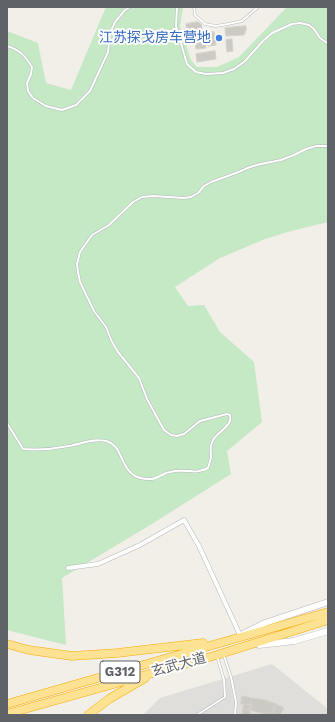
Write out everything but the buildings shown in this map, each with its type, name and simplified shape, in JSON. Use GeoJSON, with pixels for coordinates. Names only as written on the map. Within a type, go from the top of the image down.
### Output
{"type":"FeatureCollection","features":[{"type":"Feature","properties":{"kind":"highway","name":"玄武大道"},"geometry":{"type":"LineString","coordinates":[[7,704],[236,637],[325,613]]}},
{"type":"Feature","properties":{"kind":"highway","name":"玄武大道"},"geometry":{"type":"LineString","coordinates":[[7,714],[220,654],[328,620]]}},
{"type":"Feature","properties":{"kind":"highway"},"geometry":{"type":"LineString","coordinates":[[7,644],[29,650],[72,656],[146,650],[236,637]]}},
{"type":"Feature","properties":{"kind":"highway"},"geometry":{"type":"LineString","coordinates":[[88,715],[109,698],[146,677],[163,670]]}},
{"type":"Feature","properties":{"kind":"street"},"geometry":{"type":"LineString","coordinates":[[68,568],[98,564],[140,545],[184,520],[199,546],[236,637],[265,623],[328,602]]}},
{"type":"Feature","properties":{"kind":"street"},"geometry":{"type":"LineString","coordinates":[[245,646],[294,640],[328,631]]}},
{"type":"Feature","properties":{"kind":"lane"},"geometry":{"type":"LineString","coordinates":[[7,46],[18,50],[27,59],[32,67],[32,74],[27,83],[28,91],[33,98],[46,106],[62,110],[76,105],[90,91],[108,52],[110,33],[115,22],[125,10],[130,7]]}},
{"type":"Feature","properties":{"kind":"lane"},"geometry":{"type":"LineString","coordinates":[[177,7],[176,26],[187,64],[196,72],[206,74],[223,73],[234,69],[244,62],[272,33],[292,24],[300,23],[308,25],[314,29],[320,38],[327,43],[328,42]]}},
{"type":"Feature","properties":{"kind":"lane"},"geometry":{"type":"LineString","coordinates":[[194,7],[195,15],[205,24],[216,26],[242,21],[258,7]]}},
{"type":"Feature","properties":{"kind":"lane"},"geometry":{"type":"LineString","coordinates":[[7,423],[23,449],[36,450],[68,446],[96,440],[107,441],[116,446],[126,466],[132,474],[140,478],[153,479],[167,473],[180,470],[188,472],[201,472],[208,468],[211,459],[210,449],[213,440],[230,423],[230,415],[227,414],[200,420],[184,434],[177,436],[171,435],[164,430],[147,398],[139,378],[118,352],[106,327],[94,311],[80,282],[77,264],[80,252],[92,235],[109,225],[133,202],[142,197],[192,197],[211,182],[250,167],[281,160],[316,146],[328,146]]}},
{"type":"Feature","properties":{"kind":"lane"},"geometry":{"type":"LineString","coordinates":[[197,715],[225,697],[220,654]]}},
{"type":"Feature","properties":{"kind":"lane"},"geometry":{"type":"LineString","coordinates":[[220,654],[231,677],[236,702],[235,715]]}},
{"type":"Feature","properties":{"kind":"shaded area"},"geometry":{"type":"Polygon","coordinates":[[[272,664],[328,709],[328,715],[143,715],[160,698],[272,664]]]}},
{"type":"Feature","properties":{"kind":"green space"},"geometry":{"type":"Polygon","coordinates":[[[106,7],[183,7],[180,26],[191,60],[197,67],[217,67],[239,57],[287,7],[328,7],[328,222],[265,239],[220,258],[175,287],[188,306],[204,305],[220,332],[254,362],[262,422],[227,451],[231,474],[62,578],[66,645],[7,630],[7,31],[38,43],[46,83],[71,90],[106,7]]]}},
{"type":"Feature","properties":{"kind":"place","name":"江苏探戈房车营地"},"geometry":{"type":"Point","coordinates":[219,38]}}]}
